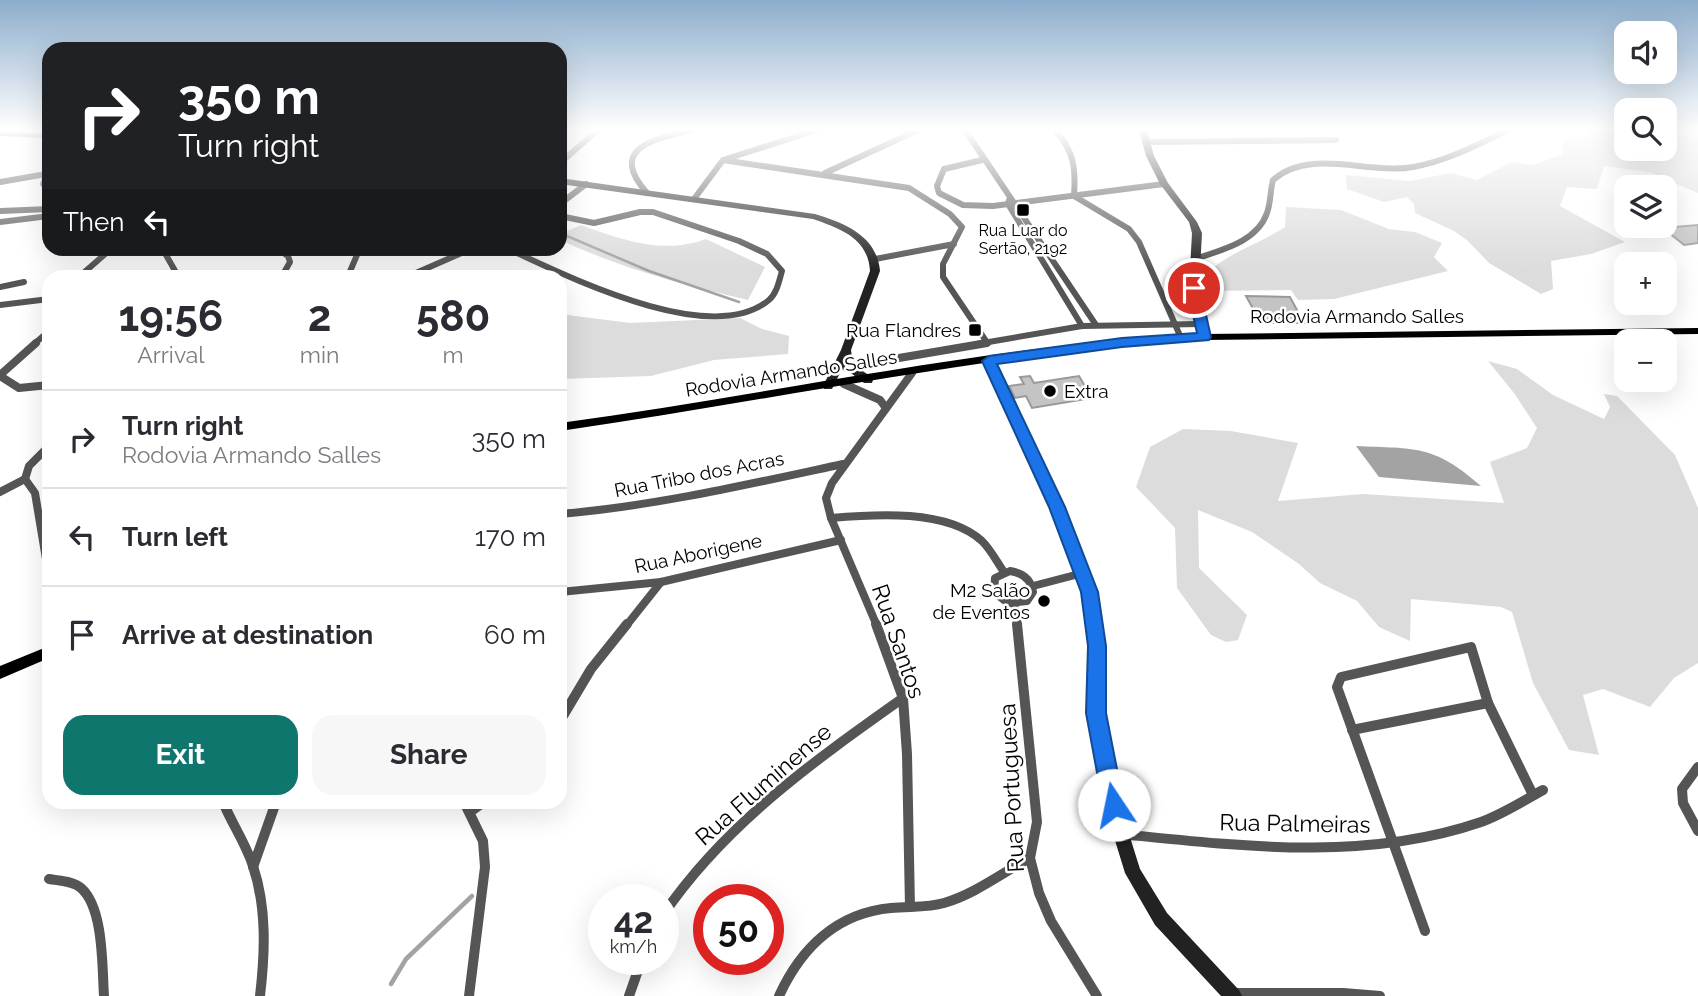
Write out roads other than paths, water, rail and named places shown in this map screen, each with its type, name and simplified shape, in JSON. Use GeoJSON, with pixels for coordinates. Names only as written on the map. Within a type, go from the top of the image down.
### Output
{"type":"FeatureCollection","features":[{"type":"Feature","properties":{"kind":"main road","name":"Rodovia Armando Salles"},"geometry":{"type":"LineString","coordinates":[[567,426],[1115,343],[1204,337],[1698,331]]}},
{"type":"Feature","properties":{"kind":"main road"},"geometry":{"type":"LineString","coordinates":[[1083,573],[1094,615],[1097,646],[1097,723],[1121,834],[1133,873],[1161,919],[1231,994]]}},
{"type":"Feature","properties":{"kind":"main road"},"geometry":{"type":"LineString","coordinates":[[0,673],[42,655]]}},
{"type":"Feature","properties":{"kind":"street"},"geometry":{"type":"LineString","coordinates":[[0,182],[26,176]]}},
{"type":"Feature","properties":{"kind":"street"},"geometry":{"type":"LineString","coordinates":[[633,176],[647,193]]}},
{"type":"Feature","properties":{"kind":"street"},"geometry":{"type":"LineString","coordinates":[[694,199],[711,176]]}},
{"type":"Feature","properties":{"kind":"street"},"geometry":{"type":"LineString","coordinates":[[844,176],[909,188],[930,199],[962,227],[943,264],[943,277],[986,341]]}},
{"type":"Feature","properties":{"kind":"street"},"geometry":{"type":"LineString","coordinates":[[939,193],[941,176]]}},
{"type":"Feature","properties":{"kind":"street"},"geometry":{"type":"LineString","coordinates":[[993,176],[1096,325]]}},
{"type":"Feature","properties":{"kind":"street"},"geometry":{"type":"LineString","coordinates":[[1074,196],[1076,176]]}},
{"type":"Feature","properties":{"kind":"street"},"geometry":{"type":"LineString","coordinates":[[1161,176],[1193,222],[1198,243],[1194,288],[1204,337]]}},
{"type":"Feature","properties":{"kind":"street"},"geometry":{"type":"LineString","coordinates":[[1195,259],[1237,243],[1253,233],[1267,213],[1271,184],[1276,176]]}},
{"type":"Feature","properties":{"kind":"street"},"geometry":{"type":"LineString","coordinates":[[567,182],[804,215],[836,224],[861,239],[876,260],[875,271],[842,367],[828,386]]}},
{"type":"Feature","properties":{"kind":"street"},"geometry":{"type":"LineString","coordinates":[[567,199],[586,184]]}},
{"type":"Feature","properties":{"kind":"street"},"geometry":{"type":"LineString","coordinates":[[939,193],[962,205],[1074,196],[1164,184]]}},
{"type":"Feature","properties":{"kind":"street"},"geometry":{"type":"LineString","coordinates":[[930,199],[939,193]]}},
{"type":"Feature","properties":{"kind":"street"},"geometry":{"type":"LineString","coordinates":[[1074,196],[1129,229],[1139,242],[1181,338]]}},
{"type":"Feature","properties":{"kind":"street"},"geometry":{"type":"LineString","coordinates":[[1011,202],[1082,326]]}},
{"type":"Feature","properties":{"kind":"street"},"geometry":{"type":"LineString","coordinates":[[950,214],[962,205]]}},
{"type":"Feature","properties":{"kind":"street"},"geometry":{"type":"LineString","coordinates":[[0,211],[42,209]]}},
{"type":"Feature","properties":{"kind":"street"},"geometry":{"type":"LineString","coordinates":[[567,217],[594,223],[647,211],[739,241],[767,254],[782,271],[769,301],[757,309],[712,318],[666,312],[567,276]]}},
{"type":"Feature","properties":{"kind":"street"},"geometry":{"type":"LineString","coordinates":[[0,222],[42,217]]}},
{"type":"Feature","properties":{"kind":"street"},"geometry":{"type":"LineString","coordinates":[[876,260],[954,244]]}},
{"type":"Feature","properties":{"kind":"street"},"geometry":{"type":"LineString","coordinates":[[87,270],[103,256]]}},
{"type":"Feature","properties":{"kind":"street"},"geometry":{"type":"LineString","coordinates":[[423,270],[455,256]]}},
{"type":"Feature","properties":{"kind":"street"},"geometry":{"type":"LineString","coordinates":[[522,256],[552,270]]}},
{"type":"Feature","properties":{"kind":"street"},"geometry":{"type":"LineString","coordinates":[[1055,283],[1064,281]]}},
{"type":"Feature","properties":{"kind":"street"},"geometry":{"type":"LineString","coordinates":[[0,287],[24,282]]}},
{"type":"Feature","properties":{"kind":"street"},"geometry":{"type":"LineString","coordinates":[[0,305],[42,300]]}},
{"type":"Feature","properties":{"kind":"street"},"geometry":{"type":"LineString","coordinates":[[842,367],[1082,326],[1201,324]]}},
{"type":"Feature","properties":{"kind":"street"},"geometry":{"type":"LineString","coordinates":[[42,337],[0,375],[19,388],[42,386]]}},
{"type":"Feature","properties":{"kind":"street"},"geometry":{"type":"LineString","coordinates":[[989,361],[1057,507],[1083,573],[1033,586]]}},
{"type":"Feature","properties":{"kind":"street"},"geometry":{"type":"LineString","coordinates":[[842,367],[868,380]]}},
{"type":"Feature","properties":{"kind":"street"},"geometry":{"type":"LineString","coordinates":[[912,373],[843,464],[828,491],[831,518],[880,515],[944,522],[980,539],[1004,572]]}},
{"type":"Feature","properties":{"kind":"street"},"geometry":{"type":"LineString","coordinates":[[844,384],[880,400],[886,408]]}},
{"type":"Feature","properties":{"kind":"street"},"geometry":{"type":"LineString","coordinates":[[0,492],[25,479],[29,466],[42,453]]}},
{"type":"Feature","properties":{"kind":"street","name":"Rua Tribo dos Acras"},"geometry":{"type":"LineString","coordinates":[[567,513],[607,510],[747,485],[843,464]]}},
{"type":"Feature","properties":{"kind":"street"},"geometry":{"type":"LineString","coordinates":[[25,479],[35,493],[42,518]]}},
{"type":"Feature","properties":{"kind":"street","name":"Rua Santos"},"geometry":{"type":"LineString","coordinates":[[831,518],[881,635],[903,698],[907,754],[910,907]]}},
{"type":"Feature","properties":{"kind":"street","name":"Rua Aborigene"},"geometry":{"type":"LineString","coordinates":[[567,591],[661,582],[841,540]]}},
{"type":"Feature","properties":{"kind":"street"},"geometry":{"type":"LineString","coordinates":[[1004,572],[1022,574],[1033,586],[1033,592],[1027,601],[1014,604],[1002,600],[992,587],[995,578],[1004,572]]}},
{"type":"Feature","properties":{"kind":"street"},"geometry":{"type":"LineString","coordinates":[[567,709],[590,669],[661,582]]}},
{"type":"Feature","properties":{"kind":"street","name":"Rua Portuguesa"},"geometry":{"type":"LineString","coordinates":[[1014,604],[1021,646],[1037,822],[1030,858],[1039,893],[1051,921],[1097,996]]}},
{"type":"Feature","properties":{"kind":"street"},"geometry":{"type":"LineString","coordinates":[[1352,730],[1488,703],[1471,647],[1341,677],[1337,687],[1352,730],[1425,931]]}},
{"type":"Feature","properties":{"kind":"street","name":"Rua Fluminense"},"geometry":{"type":"LineString","coordinates":[[679,892],[713,850],[790,782],[903,698]]}},
{"type":"Feature","properties":{"kind":"street","name":"Rua Palmeiras"},"geometry":{"type":"LineString","coordinates":[[1121,834],[1302,849],[1394,844],[1482,821],[1538,793],[1488,703]]}},
{"type":"Feature","properties":{"kind":"street"},"geometry":{"type":"LineString","coordinates":[[1698,767],[1682,789],[1683,803],[1698,831]]}},
{"type":"Feature","properties":{"kind":"street"},"geometry":{"type":"LineString","coordinates":[[226,809],[253,867],[261,907],[260,996]]}},
{"type":"Feature","properties":{"kind":"street"},"geometry":{"type":"LineString","coordinates":[[253,867],[274,809]]}},
{"type":"Feature","properties":{"kind":"street"},"geometry":{"type":"LineString","coordinates":[[468,809],[483,841],[485,867],[469,996]]}},
{"type":"Feature","properties":{"kind":"street"},"geometry":{"type":"LineString","coordinates":[[779,996],[786,977],[802,954],[819,936],[844,920],[868,911],[944,903],[1030,858]]}},
{"type":"Feature","properties":{"kind":"street"},"geometry":{"type":"LineString","coordinates":[[49,879],[74,883],[84,889],[90,898],[98,931],[104,996]]}},
{"type":"Feature","properties":{"kind":"street"},"geometry":{"type":"LineString","coordinates":[[629,996],[636,975]]}},
{"type":"Feature","properties":{"kind":"street"},"geometry":{"type":"LineString","coordinates":[[1231,994],[1380,996]]}},
{"type":"Feature","properties":{"kind":"waterway"},"geometry":{"type":"LineString","coordinates":[[567,236],[649,271],[739,302]]}},
{"type":"Feature","properties":{"kind":"waterway"},"geometry":{"type":"LineString","coordinates":[[391,984],[406,959],[472,896]]}},
{"type":"Feature","properties":{"kind":"place","name":"Rua Luar do Sertão, 2192"},"geometry":{"type":"Point","coordinates":[1023,210]}},
{"type":"Feature","properties":{"kind":"place","name":"Rua Flandres"},"geometry":{"type":"Point","coordinates":[975,330]}},
{"type":"Feature","properties":{"kind":"place","name":"Extra"},"geometry":{"type":"Point","coordinates":[1050,391]}},
{"type":"Feature","properties":{"kind":"place","name":"M2 Salão de Eventos"},"geometry":{"type":"Point","coordinates":[1044,601]}}]}
